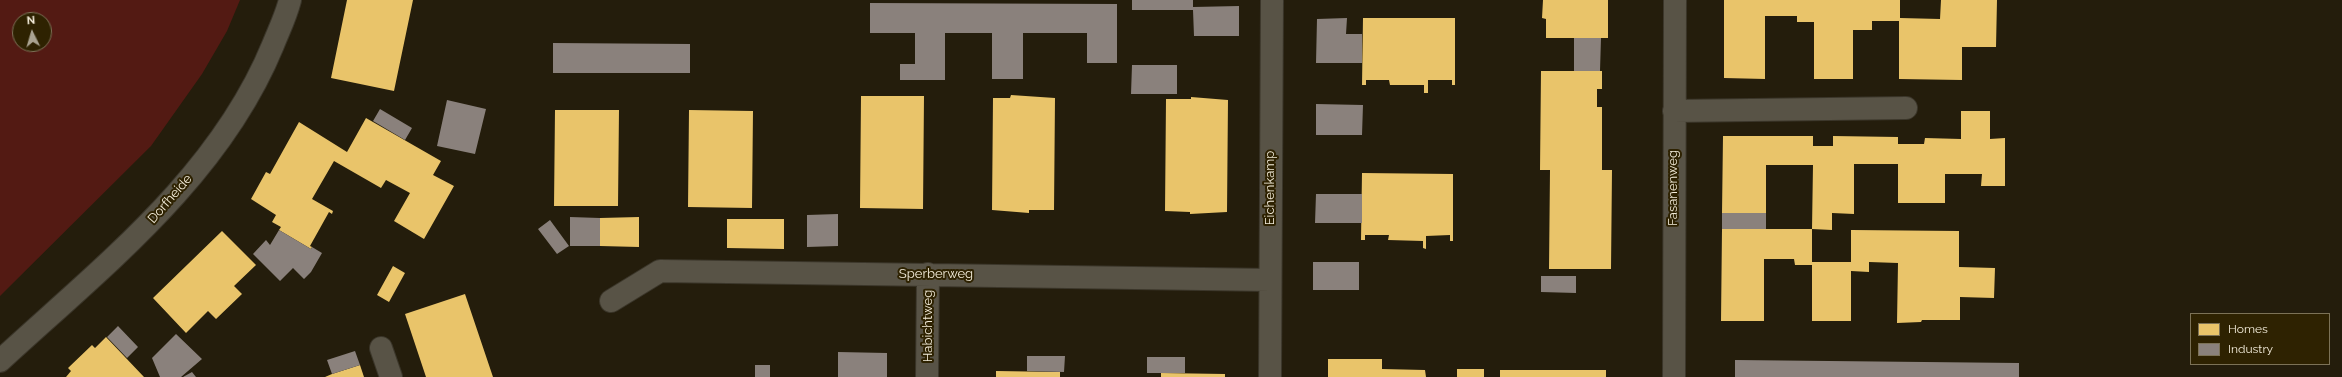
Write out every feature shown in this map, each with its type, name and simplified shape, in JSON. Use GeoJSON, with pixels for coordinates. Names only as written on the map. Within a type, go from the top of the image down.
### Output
{"type":"FeatureCollection","features":[{"type":"Feature","properties":{"kind":"street","name":"Dorfheide"},"geometry":{"type":"LineString","coordinates":[[0,361],[156,217],[227,130],[260,75],[290,0]]}},
{"type":"Feature","properties":{"kind":"street","name":"Eichenkamp"},"geometry":{"type":"LineString","coordinates":[[1270,377],[1272,0]]}},
{"type":"Feature","properties":{"kind":"street","name":"Fasanenweg"},"geometry":{"type":"LineString","coordinates":[[1674,377],[1675,0]]}},
{"type":"Feature","properties":{"kind":"street"},"geometry":{"type":"LineString","coordinates":[[1674,111],[1906,108]]}},
{"type":"Feature","properties":{"kind":"street","name":"Sperberweg"},"geometry":{"type":"LineString","coordinates":[[611,301],[660,271],[1270,280]]}},
{"type":"Feature","properties":{"kind":"street","name":"Habichtweg"},"geometry":{"type":"LineString","coordinates":[[927,377],[928,274]]}},
{"type":"Feature","properties":{"kind":"street"},"geometry":{"type":"LineString","coordinates":[[381,348],[391,377]]}},
{"type":"Feature","properties":{"kind":"shaded area"},"geometry":{"type":"Polygon","coordinates":[[[0,0],[240,0],[227,31],[202,74],[151,146],[0,296],[0,0]]]}},
{"type":"Feature","properties":{"kind":"building: Homes"},"geometry":{"type":"Polygon","coordinates":[[[347,0],[413,0],[394,91],[331,78],[347,0]]]}},
{"type":"Feature","properties":{"kind":"building: Homes"},"geometry":{"type":"Polygon","coordinates":[[[1543,0],[1608,0],[1608,38],[1546,38],[1546,19],[1542,18],[1543,0]]]}},
{"type":"Feature","properties":{"kind":"building: Homes"},"geometry":{"type":"Polygon","coordinates":[[[1724,0],[1900,0],[1900,18],[1940,19],[1941,0],[1997,0],[1996,47],[1962,47],[1962,80],[1899,79],[1899,21],[1872,21],[1872,30],[1853,30],[1853,79],[1814,79],[1814,22],[1797,22],[1797,16],[1765,16],[1765,79],[1724,78],[1724,0]]]}},
{"type":"Feature","properties":{"kind":"building: Homes"},"geometry":{"type":"Polygon","coordinates":[[[1363,18],[1455,18],[1455,85],[1452,85],[1452,80],[1428,80],[1428,93],[1424,93],[1424,85],[1390,85],[1389,80],[1366,80],[1366,85],[1362,85],[1363,18]]]}},
{"type":"Feature","properties":{"kind":"building: Homes"},"geometry":{"type":"Polygon","coordinates":[[[1541,71],[1602,71],[1602,89],[1597,89],[1597,107],[1602,107],[1602,170],[1612,170],[1611,269],[1549,269],[1550,170],[1540,170],[1541,71]]]}},
{"type":"Feature","properties":{"kind":"building: Homes"},"geometry":{"type":"Polygon","coordinates":[[[1011,95],[1055,98],[1054,210],[1029,210],[1029,213],[992,210],[993,98],[1010,98],[1011,95]]]}},
{"type":"Feature","properties":{"kind":"building: Homes"},"geometry":{"type":"Polygon","coordinates":[[[861,96],[924,96],[923,209],[860,208],[861,96]]]}},
{"type":"Feature","properties":{"kind":"building: Homes"},"geometry":{"type":"Polygon","coordinates":[[[1191,97],[1228,100],[1227,212],[1190,214],[1190,212],[1165,211],[1166,99],[1191,99],[1191,97]]]}},
{"type":"Feature","properties":{"kind":"building: Homes"},"geometry":{"type":"Polygon","coordinates":[[[555,110],[619,110],[618,206],[554,206],[555,110]]]}},
{"type":"Feature","properties":{"kind":"building: Homes"},"geometry":{"type":"Polygon","coordinates":[[[689,110],[753,111],[752,208],[688,207],[689,110]]]}},
{"type":"Feature","properties":{"kind":"building: Homes"},"geometry":{"type":"Polygon","coordinates":[[[1961,111],[1990,111],[1990,139],[2005,138],[2005,186],[1981,186],[1982,174],[1945,174],[1945,203],[1898,203],[1898,164],[1854,164],[1854,214],[1832,213],[1832,230],[1812,229],[1813,165],[1766,165],[1766,213],[1722,213],[1723,136],[1813,136],[1813,146],[1833,146],[1833,136],[1898,137],[1898,144],[1924,144],[1925,138],[1961,139],[1961,111]]]}},
{"type":"Feature","properties":{"kind":"building: Homes"},"geometry":{"type":"Polygon","coordinates":[[[366,118],[441,161],[433,175],[454,186],[424,239],[394,221],[410,193],[386,180],[381,188],[334,161],[312,199],[333,211],[332,214],[329,212],[310,246],[312,247],[311,249],[279,230],[281,227],[272,222],[276,215],[251,199],[266,172],[270,174],[299,122],[347,152],[366,118]]]}},
{"type":"Feature","properties":{"kind":"building: Homes"},"geometry":{"type":"Polygon","coordinates":[[[1362,173],[1453,174],[1453,241],[1450,241],[1450,235],[1426,236],[1426,249],[1423,248],[1423,241],[1388,240],[1389,235],[1365,235],[1365,240],[1361,240],[1362,173]]]}},
{"type":"Feature","properties":{"kind":"building: Homes"},"geometry":{"type":"Polygon","coordinates":[[[639,217],[639,247],[600,246],[600,218],[639,217]]]}},
{"type":"Feature","properties":{"kind":"building: Homes"},"geometry":{"type":"Polygon","coordinates":[[[727,219],[784,219],[784,249],[727,248],[727,219]]]}},
{"type":"Feature","properties":{"kind":"building: Homes"},"geometry":{"type":"Polygon","coordinates":[[[1722,229],[1812,229],[1812,262],[1851,262],[1851,230],[1959,231],[1959,267],[1995,268],[1994,298],[1960,297],[1960,320],[1922,320],[1921,322],[1897,323],[1898,263],[1869,262],[1869,272],[1851,271],[1851,321],[1812,321],[1812,265],[1795,265],[1794,259],[1764,259],[1764,321],[1721,321],[1722,229]]]}},
{"type":"Feature","properties":{"kind":"building: Homes"},"geometry":{"type":"Polygon","coordinates":[[[222,231],[256,265],[234,286],[242,294],[216,319],[208,311],[186,333],[153,298],[222,231]]]}},
{"type":"Feature","properties":{"kind":"building: Homes"},"geometry":{"type":"Polygon","coordinates":[[[393,266],[405,273],[389,302],[377,295],[393,266]]]}},
{"type":"Feature","properties":{"kind":"building: Homes"},"geometry":{"type":"Polygon","coordinates":[[[465,294],[493,377],[426,377],[405,314],[465,294]]]}},
{"type":"Feature","properties":{"kind":"building: Homes"},"geometry":{"type":"Polygon","coordinates":[[[106,337],[144,377],[66,377],[71,371],[68,368],[92,345],[95,348],[106,337]]]}},
{"type":"Feature","properties":{"kind":"building: Homes"},"geometry":{"type":"Polygon","coordinates":[[[1328,359],[1382,359],[1382,369],[1425,370],[1426,377],[1328,377],[1328,359]]]}},
{"type":"Feature","properties":{"kind":"building: Homes"},"geometry":{"type":"Polygon","coordinates":[[[360,365],[364,377],[325,377],[332,374],[360,365]]]}},
{"type":"Feature","properties":{"kind":"building: Homes"},"geometry":{"type":"Polygon","coordinates":[[[1457,369],[1484,369],[1484,377],[1457,377],[1457,369]]]}},
{"type":"Feature","properties":{"kind":"building: Homes"},"geometry":{"type":"Polygon","coordinates":[[[1500,370],[1606,370],[1606,377],[1500,377],[1500,370]]]}},
{"type":"Feature","properties":{"kind":"building: Homes"},"geometry":{"type":"Polygon","coordinates":[[[996,371],[1060,372],[1060,377],[996,377],[996,371]]]}},
{"type":"Feature","properties":{"kind":"building: Homes"},"geometry":{"type":"Polygon","coordinates":[[[1161,373],[1225,374],[1225,377],[1161,377],[1161,373]]]}},
{"type":"Feature","properties":{"kind":"building: Industry"},"geometry":{"type":"Polygon","coordinates":[[[1132,0],[1193,0],[1193,7],[1239,6],[1239,36],[1194,36],[1193,10],[1132,10],[1132,0]]]}},
{"type":"Feature","properties":{"kind":"building: Industry"},"geometry":{"type":"Polygon","coordinates":[[[870,3],[1117,4],[1117,63],[1087,63],[1087,33],[1023,33],[1023,79],[992,79],[992,33],[945,33],[945,80],[900,80],[900,64],[915,64],[915,33],[870,33],[870,3]]]}},
{"type":"Feature","properties":{"kind":"building: Industry"},"geometry":{"type":"Polygon","coordinates":[[[1347,18],[1346,34],[1362,34],[1362,63],[1316,63],[1317,19],[1347,18]]]}},
{"type":"Feature","properties":{"kind":"building: Industry"},"geometry":{"type":"Polygon","coordinates":[[[1574,38],[1601,38],[1600,71],[1574,71],[1574,38]]]}},
{"type":"Feature","properties":{"kind":"building: Industry"},"geometry":{"type":"Polygon","coordinates":[[[553,43],[690,44],[690,73],[553,73],[553,43]]]}},
{"type":"Feature","properties":{"kind":"building: Industry"},"geometry":{"type":"Polygon","coordinates":[[[1132,65],[1177,65],[1177,94],[1131,94],[1132,65]]]}},
{"type":"Feature","properties":{"kind":"building: Industry"},"geometry":{"type":"Polygon","coordinates":[[[447,100],[486,109],[475,154],[437,146],[447,100]]]}},
{"type":"Feature","properties":{"kind":"building: Industry"},"geometry":{"type":"Polygon","coordinates":[[[1316,104],[1363,105],[1362,135],[1316,135],[1316,104]]]}},
{"type":"Feature","properties":{"kind":"building: Industry"},"geometry":{"type":"Polygon","coordinates":[[[380,109],[412,128],[405,140],[373,121],[380,109]]]}},
{"type":"Feature","properties":{"kind":"building: Industry"},"geometry":{"type":"Polygon","coordinates":[[[1316,194],[1362,194],[1362,223],[1315,223],[1316,194]]]}},
{"type":"Feature","properties":{"kind":"building: Industry"},"geometry":{"type":"Polygon","coordinates":[[[1722,213],[1766,213],[1766,229],[1722,229],[1722,213]]]}},
{"type":"Feature","properties":{"kind":"building: Industry"},"geometry":{"type":"Polygon","coordinates":[[[838,214],[838,246],[807,247],[807,215],[838,214]]]}},
{"type":"Feature","properties":{"kind":"building: Industry"},"geometry":{"type":"Polygon","coordinates":[[[570,217],[600,218],[600,246],[570,246],[570,217]]]}},
{"type":"Feature","properties":{"kind":"building: Industry"},"geometry":{"type":"Polygon","coordinates":[[[550,220],[569,246],[557,254],[538,229],[550,220]]]}},
{"type":"Feature","properties":{"kind":"building: Industry"},"geometry":{"type":"Polygon","coordinates":[[[279,230],[311,249],[312,247],[322,253],[311,272],[304,279],[293,268],[280,281],[253,254],[266,240],[270,245],[279,230]]]}},
{"type":"Feature","properties":{"kind":"building: Industry"},"geometry":{"type":"Polygon","coordinates":[[[1313,262],[1359,262],[1359,290],[1313,290],[1313,262]]]}},
{"type":"Feature","properties":{"kind":"building: Industry"},"geometry":{"type":"Polygon","coordinates":[[[1541,276],[1576,276],[1576,293],[1541,292],[1541,276]]]}},
{"type":"Feature","properties":{"kind":"building: Industry"},"geometry":{"type":"Polygon","coordinates":[[[118,326],[138,347],[127,358],[107,337],[118,326]]]}},
{"type":"Feature","properties":{"kind":"building: Industry"},"geometry":{"type":"Polygon","coordinates":[[[176,334],[202,359],[181,377],[160,377],[152,358],[176,334]]]}},
{"type":"Feature","properties":{"kind":"building: Industry"},"geometry":{"type":"Polygon","coordinates":[[[355,351],[360,365],[332,374],[327,360],[355,351]]]}},
{"type":"Feature","properties":{"kind":"building: Industry"},"geometry":{"type":"Polygon","coordinates":[[[838,352],[887,353],[887,377],[838,377],[838,352]]]}},
{"type":"Feature","properties":{"kind":"building: Industry"},"geometry":{"type":"Polygon","coordinates":[[[1027,356],[1065,356],[1064,372],[1027,371],[1027,356]]]}},
{"type":"Feature","properties":{"kind":"building: Industry"},"geometry":{"type":"Polygon","coordinates":[[[1147,357],[1185,357],[1185,373],[1147,373],[1147,357]]]}},
{"type":"Feature","properties":{"kind":"building: Industry"},"geometry":{"type":"Polygon","coordinates":[[[1735,360],[2019,363],[2019,377],[1735,377],[1735,360]]]}},
{"type":"Feature","properties":{"kind":"building: Industry"},"geometry":{"type":"Polygon","coordinates":[[[755,365],[770,365],[770,377],[755,377],[755,365]]]}},
{"type":"Feature","properties":{"kind":"building: Industry"},"geometry":{"type":"Polygon","coordinates":[[[192,372],[196,377],[183,377],[192,372]]]}}]}
